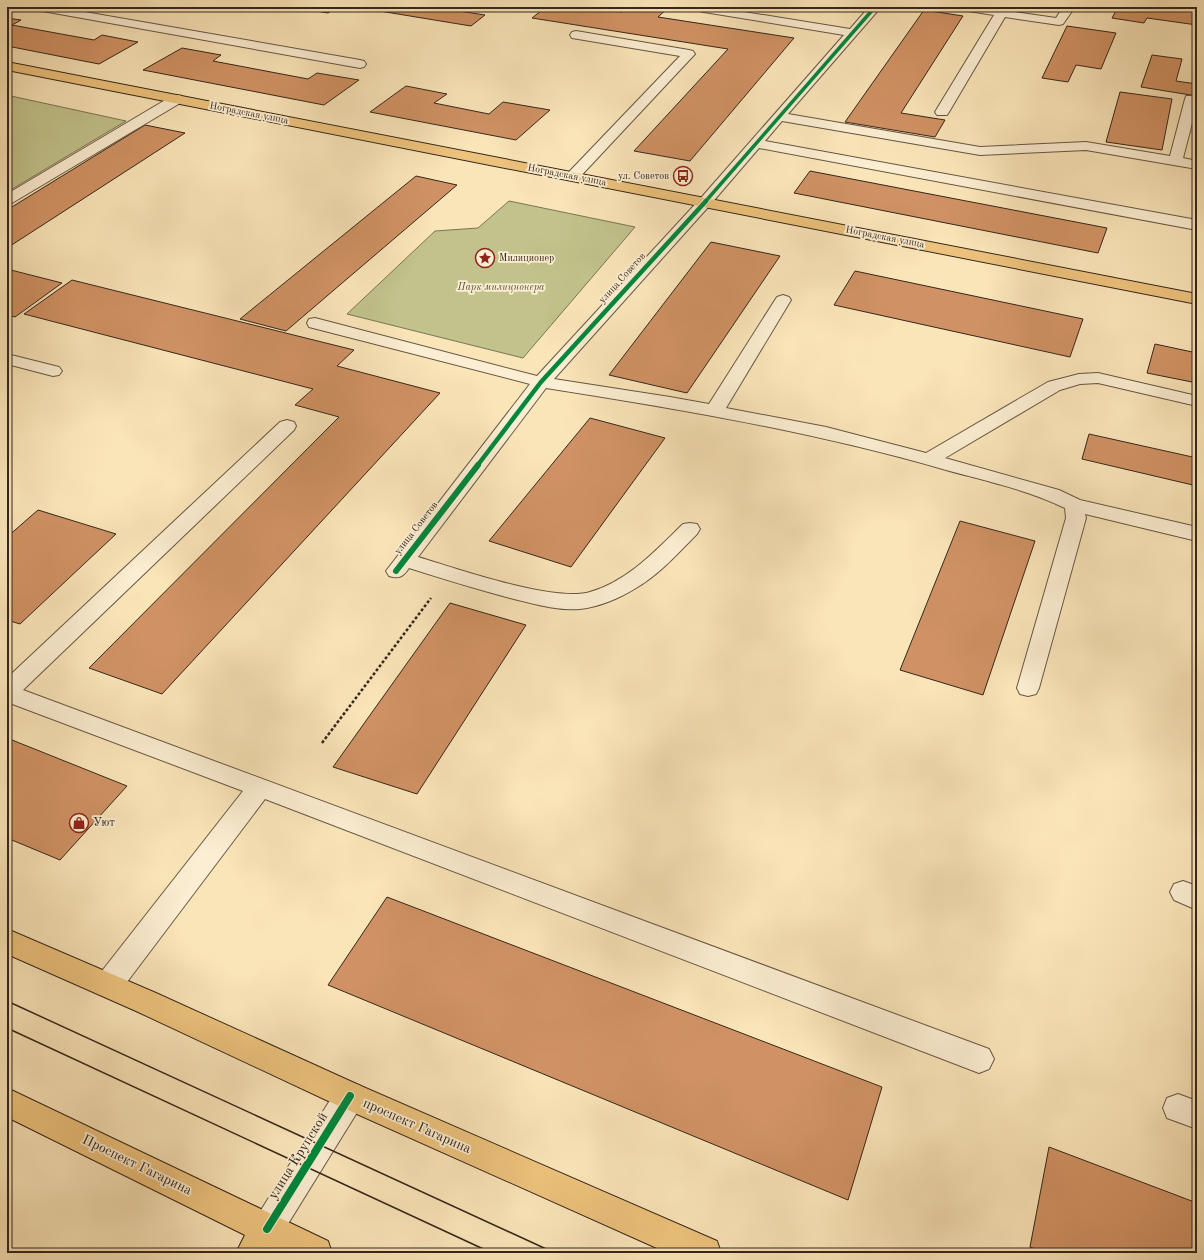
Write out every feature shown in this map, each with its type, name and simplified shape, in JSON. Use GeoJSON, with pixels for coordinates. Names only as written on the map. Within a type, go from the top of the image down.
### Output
{"type":"FeatureCollection","features":[{"type":"Feature","properties":{"kind":"main road","name":"Ноградская улица"},"geometry":{"type":"LineString","coordinates":[[7,66],[1197,299]]}},
{"type":"Feature","properties":{"kind":"main road"},"geometry":{"type":"LineString","coordinates":[[7,941],[108,985]]}},
{"type":"Feature","properties":{"kind":"main road","name":"проспект Гагарина"},"geometry":{"type":"LineString","coordinates":[[108,985],[350,1096],[705,1253]]}},
{"type":"Feature","properties":{"kind":"main road","name":"Проспект Гагарина"},"geometry":{"type":"LineString","coordinates":[[7,1102],[259,1241]]}},
{"type":"Feature","properties":{"kind":"main road"},"geometry":{"type":"LineString","coordinates":[[259,1241],[316,1253]]}},
{"type":"Feature","properties":{"kind":"street"},"geometry":{"type":"LineString","coordinates":[[37,7],[360,64]]}},
{"type":"Feature","properties":{"kind":"street"},"geometry":{"type":"LineString","coordinates":[[705,7],[704,9],[853,33]]}},
{"type":"Feature","properties":{"kind":"street","name":"улица Советов"},"geometry":{"type":"LineString","coordinates":[[400,565],[541,382],[757,144],[875,7]]}},
{"type":"Feature","properties":{"kind":"street"},"geometry":{"type":"LineString","coordinates":[[962,7],[1004,10],[1059,22],[1069,7]]}},
{"type":"Feature","properties":{"kind":"street"},"geometry":{"type":"LineString","coordinates":[[942,112],[1004,10]]}},
{"type":"Feature","properties":{"kind":"street"},"geometry":{"type":"LineString","coordinates":[[573,176],[689,54],[576,34]]}},
{"type":"Feature","properties":{"kind":"street"},"geometry":{"type":"LineString","coordinates":[[7,200],[177,99]]}},
{"type":"Feature","properties":{"kind":"street"},"geometry":{"type":"LineString","coordinates":[[1175,162],[1190,130],[1191,99],[1197,100]]}},
{"type":"Feature","properties":{"kind":"street"},"geometry":{"type":"LineString","coordinates":[[780,117],[980,151],[1086,146],[1197,165]]}},
{"type":"Feature","properties":{"kind":"street"},"geometry":{"type":"LineString","coordinates":[[757,144],[1197,225]]}},
{"type":"Feature","properties":{"kind":"street"},"geometry":{"type":"LineString","coordinates":[[715,410],[783,300]]}},
{"type":"Feature","properties":{"kind":"street"},"geometry":{"type":"LineString","coordinates":[[315,323],[541,382],[715,410],[826,433],[929,459],[1052,494],[1074,505],[1197,534]]}},
{"type":"Feature","properties":{"kind":"street"},"geometry":{"type":"LineString","coordinates":[[7,359],[53,371]]}},
{"type":"Feature","properties":{"kind":"street"},"geometry":{"type":"LineString","coordinates":[[929,459],[1054,386],[1080,379],[1098,378],[1197,401]]}},
{"type":"Feature","properties":{"kind":"street"},"geometry":{"type":"LineString","coordinates":[[287,426],[7,693],[979,1059]]}},
{"type":"Feature","properties":{"kind":"street"},"geometry":{"type":"LineString","coordinates":[[1028,688],[1076,518],[1074,505]]}},
{"type":"Feature","properties":{"kind":"street"},"geometry":{"type":"LineString","coordinates":[[400,565],[548,600],[576,602],[619,589],[648,569],[690,529]]}},
{"type":"Feature","properties":{"kind":"street"},"geometry":{"type":"LineString","coordinates":[[108,985],[260,787]]}},
{"type":"Feature","properties":{"kind":"street","name":"улица Крупской"},"geometry":{"type":"LineString","coordinates":[[259,1241],[350,1096]]}},
{"type":"Feature","properties":{"kind":"path"},"geometry":{"type":"LineString","coordinates":[[322,743],[439,588],[400,565]]}},
{"type":"Feature","properties":{"kind":"green space"},"geometry":{"type":"Polygon","coordinates":[[[11,96],[126,121],[7,192],[7,99],[11,96]]]}},
{"type":"Feature","properties":{"kind":"green space","name":"Парк милиционера"},"geometry":{"type":"Polygon","coordinates":[[[509,201],[635,227],[523,358],[347,314],[435,231],[478,228],[509,201]]]}},
{"type":"Feature","properties":{"kind":"building"},"geometry":{"type":"Polygon","coordinates":[[[294,7],[337,7],[328,13],[294,7]]]}},
{"type":"Feature","properties":{"kind":"building"},"geometry":{"type":"Polygon","coordinates":[[[355,7],[433,7],[485,15],[471,26],[355,7]]]}},
{"type":"Feature","properties":{"kind":"building"},"geometry":{"type":"Polygon","coordinates":[[[546,7],[589,7],[622,12],[628,7],[669,7],[658,17],[794,38],[690,161],[634,151],[728,49],[532,18],[546,7]]]}},
{"type":"Feature","properties":{"kind":"building"},"geometry":{"type":"Polygon","coordinates":[[[1118,7],[1197,7],[1197,25],[1147,18],[1144,23],[1112,18],[1118,7]]]}},
{"type":"Feature","properties":{"kind":"building"},"geometry":{"type":"Polygon","coordinates":[[[924,10],[963,16],[901,113],[945,120],[935,137],[845,122],[924,10]]]}},
{"type":"Feature","properties":{"kind":"building"},"geometry":{"type":"Polygon","coordinates":[[[7,18],[21,20],[12,25],[94,40],[102,35],[138,42],[99,64],[7,46],[7,18]]]}},
{"type":"Feature","properties":{"kind":"building"},"geometry":{"type":"Polygon","coordinates":[[[1067,26],[1116,33],[1101,69],[1076,65],[1068,82],[1042,78],[1067,26]]]}},
{"type":"Feature","properties":{"kind":"building"},"geometry":{"type":"Polygon","coordinates":[[[182,48],[221,55],[213,61],[308,79],[317,73],[359,80],[324,105],[143,70],[182,48]]]}},
{"type":"Feature","properties":{"kind":"building"},"geometry":{"type":"Polygon","coordinates":[[[1152,55],[1182,59],[1176,81],[1197,84],[1197,96],[1141,87],[1152,55]]]}},
{"type":"Feature","properties":{"kind":"building"},"geometry":{"type":"Polygon","coordinates":[[[406,86],[447,94],[434,103],[489,114],[503,102],[550,110],[516,140],[370,112],[406,86]]]}},
{"type":"Feature","properties":{"kind":"building"},"geometry":{"type":"Polygon","coordinates":[[[1120,92],[1172,99],[1162,150],[1106,142],[1120,92]]]}},
{"type":"Feature","properties":{"kind":"building"},"geometry":{"type":"Polygon","coordinates":[[[145,125],[185,133],[7,248],[7,210],[145,125]]]}},
{"type":"Feature","properties":{"kind":"building"},"geometry":{"type":"Polygon","coordinates":[[[810,171],[1107,228],[1098,253],[794,193],[810,171]]]}},
{"type":"Feature","properties":{"kind":"building"},"geometry":{"type":"Polygon","coordinates":[[[416,176],[457,185],[286,331],[240,319],[416,176]]]}},
{"type":"Feature","properties":{"kind":"building"},"geometry":{"type":"Polygon","coordinates":[[[711,242],[780,256],[687,393],[609,375],[711,242]]]}},
{"type":"Feature","properties":{"kind":"building"},"geometry":{"type":"Polygon","coordinates":[[[7,269],[62,283],[15,317],[7,315],[7,269]]]}},
{"type":"Feature","properties":{"kind":"building"},"geometry":{"type":"Polygon","coordinates":[[[855,271],[1083,319],[1070,357],[834,305],[855,271]]]}},
{"type":"Feature","properties":{"kind":"building"},"geometry":{"type":"Polygon","coordinates":[[[72,280],[354,350],[337,366],[440,393],[162,694],[89,668],[339,417],[295,405],[313,389],[24,314],[72,280]]]}},
{"type":"Feature","properties":{"kind":"building"},"geometry":{"type":"Polygon","coordinates":[[[1155,344],[1197,353],[1197,383],[1147,373],[1155,344]]]}},
{"type":"Feature","properties":{"kind":"building"},"geometry":{"type":"Polygon","coordinates":[[[590,418],[665,438],[571,567],[489,541],[590,418]]]}},
{"type":"Feature","properties":{"kind":"building"},"geometry":{"type":"Polygon","coordinates":[[[1089,434],[1197,458],[1197,486],[1082,459],[1089,434]]]}},
{"type":"Feature","properties":{"kind":"building"},"geometry":{"type":"Polygon","coordinates":[[[38,510],[116,534],[20,624],[7,620],[7,537],[38,510]]]}},
{"type":"Feature","properties":{"kind":"building"},"geometry":{"type":"Polygon","coordinates":[[[960,521],[1035,541],[983,695],[900,670],[960,521]]]}},
{"type":"Feature","properties":{"kind":"building"},"geometry":{"type":"Polygon","coordinates":[[[450,603],[526,625],[417,794],[333,767],[450,603]]]}},
{"type":"Feature","properties":{"kind":"building"},"geometry":{"type":"Polygon","coordinates":[[[7,738],[127,786],[60,860],[7,838],[7,738]]]}},
{"type":"Feature","properties":{"kind":"building"},"geometry":{"type":"Polygon","coordinates":[[[387,897],[882,1087],[848,1200],[328,985],[387,897]]]}},
{"type":"Feature","properties":{"kind":"building"},"geometry":{"type":"Polygon","coordinates":[[[1049,1147],[1197,1203],[1197,1253],[1045,1253],[1030,1247],[1049,1147]]]}},
{"type":"Feature","properties":{"kind":"tram line"},"geometry":{"type":"LineString","coordinates":[[7,1001],[555,1253]]}},
{"type":"Feature","properties":{"kind":"tram line"},"geometry":{"type":"LineString","coordinates":[[7,1028],[492,1253]]}},
{"type":"Feature","properties":{"kind":"cycle path"},"geometry":{"type":"LineString","coordinates":[[396,571],[541,382],[705,202],[875,7]]}},
{"type":"Feature","properties":{"kind":"cycle path"},"geometry":{"type":"LineString","coordinates":[[267,1229],[350,1096]]}},
{"type":"Feature","properties":{"kind":"place","name":"ул. Советов"},"geometry":{"type":"Point","coordinates":[683,176]}},
{"type":"Feature","properties":{"kind":"place","name":"Милиционер"},"geometry":{"type":"Point","coordinates":[485,258]}},
{"type":"Feature","properties":{"kind":"place","name":"Уют"},"geometry":{"type":"Point","coordinates":[79,823]}}]}
